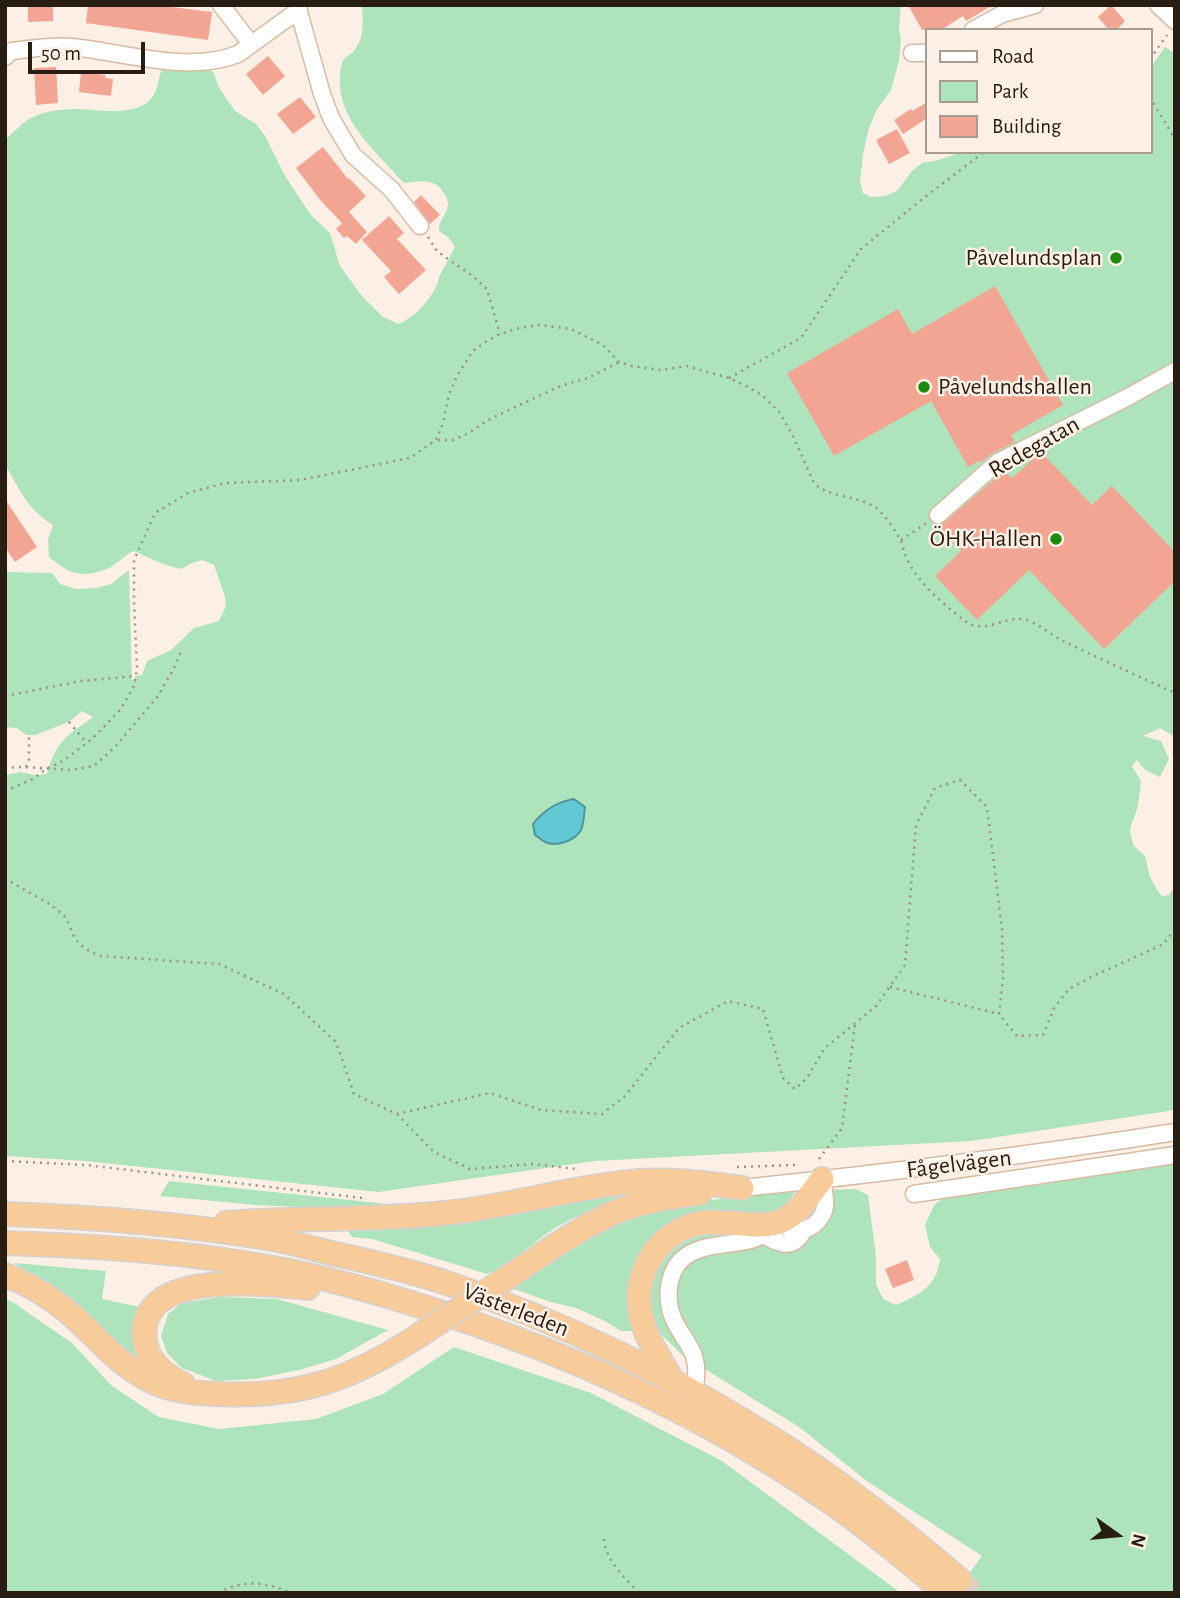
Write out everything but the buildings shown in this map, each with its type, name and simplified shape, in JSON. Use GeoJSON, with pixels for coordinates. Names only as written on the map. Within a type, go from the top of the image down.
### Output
{"type":"FeatureCollection","features":[{"type":"Feature","properties":{"kind":"highway"},"geometry":{"type":"LineString","coordinates":[[673,1382],[642,1321],[638,1297],[648,1261],[666,1238],[692,1225],[717,1222],[763,1225],[770,1229],[794,1214],[818,1172]]}},
{"type":"Feature","properties":{"kind":"highway"},"geometry":{"type":"LineString","coordinates":[[191,1227],[257,1221],[406,1217],[449,1213],[599,1185],[632,1182],[691,1181],[741,1188]]}},
{"type":"Feature","properties":{"kind":"highway"},"geometry":{"type":"LineString","coordinates":[[5,1275],[41,1292],[72,1315],[135,1372],[153,1383],[172,1390],[256,1395],[325,1383],[385,1358],[572,1235],[626,1208],[677,1196],[741,1188]]}},
{"type":"Feature","properties":{"kind":"highway","name":"Västerleden"},"geometry":{"type":"LineString","coordinates":[[5,1214],[141,1221],[275,1240],[445,1283],[531,1314],[645,1366],[785,1446],[866,1504],[953,1586]]}},
{"type":"Feature","properties":{"kind":"highway","name":"Västerleden"},"geometry":{"type":"LineString","coordinates":[[5,1243],[139,1250],[282,1269],[391,1296],[507,1335],[564,1357],[689,1417],[771,1464],[953,1586]]}},
{"type":"Feature","properties":{"kind":"highway"},"geometry":{"type":"LineString","coordinates":[[212,1394],[166,1375],[156,1366],[149,1354],[145,1325],[151,1310],[162,1299],[190,1287],[219,1284],[264,1284],[391,1296]]}},
{"type":"Feature","properties":{"kind":"street"},"geometry":{"type":"LineString","coordinates":[[221,5],[251,44]]}},
{"type":"Feature","properties":{"kind":"street"},"geometry":{"type":"LineString","coordinates":[[977,28],[1002,14],[1035,5]]}},
{"type":"Feature","properties":{"kind":"street"},"geometry":{"type":"LineString","coordinates":[[1158,5],[1172,25]]}},
{"type":"Feature","properties":{"kind":"street"},"geometry":{"type":"LineString","coordinates":[[8,50],[70,46],[119,55],[201,62],[229,58],[298,8],[322,94],[338,130],[353,155],[392,190],[420,226]]}},
{"type":"Feature","properties":{"kind":"street","name":"Redegatan"},"geometry":{"type":"LineString","coordinates":[[937,515],[998,462],[1175,371]]}},
{"type":"Feature","properties":{"kind":"street","name":"Fågelvägen"},"geometry":{"type":"LineString","coordinates":[[741,1188],[818,1172],[961,1164],[1175,1132]]}},
{"type":"Feature","properties":{"kind":"street"},"geometry":{"type":"LineString","coordinates":[[914,1194],[1175,1155]]}},
{"type":"Feature","properties":{"kind":"street"},"geometry":{"type":"LineString","coordinates":[[694,1393],[697,1372],[694,1356],[673,1318],[669,1305],[670,1276],[677,1263],[689,1253],[709,1245],[754,1240],[770,1229],[804,1230],[815,1224],[825,1205],[818,1172]]}},
{"type":"Feature","properties":{"kind":"path"},"geometry":{"type":"LineString","coordinates":[[1152,56],[1172,25]]}},
{"type":"Feature","properties":{"kind":"path"},"geometry":{"type":"LineString","coordinates":[[1152,53],[1156,51]]}},
{"type":"Feature","properties":{"kind":"path"},"geometry":{"type":"LineString","coordinates":[[1152,100],[1175,139]]}},
{"type":"Feature","properties":{"kind":"path"},"geometry":{"type":"LineString","coordinates":[[729,378],[801,338],[861,249],[981,154]]}},
{"type":"Feature","properties":{"kind":"path"},"geometry":{"type":"LineString","coordinates":[[420,226],[438,251],[487,289],[500,334]]}},
{"type":"Feature","properties":{"kind":"path"},"geometry":{"type":"LineString","coordinates":[[5,791],[33,779],[87,743],[121,709],[134,686],[137,668],[134,560],[155,513],[188,493],[225,483],[300,480],[410,458],[436,440],[443,423],[449,394],[473,351],[500,334],[540,325],[571,329],[603,345],[619,362],[648,370],[687,366],[729,378],[763,396],[786,422],[810,475],[819,488],[872,505],[879,510],[901,540],[906,558],[918,576],[938,599],[968,623],[984,627],[1016,618],[1028,621],[1059,639],[1175,693]]}},
{"type":"Feature","properties":{"kind":"path"},"geometry":{"type":"LineString","coordinates":[[436,440],[453,440],[563,384],[588,378],[619,362]]}},
{"type":"Feature","properties":{"kind":"path"},"geometry":{"type":"LineString","coordinates":[[901,540],[937,515]]}},
{"type":"Feature","properties":{"kind":"path"},"geometry":{"type":"LineString","coordinates":[[5,768],[83,769],[94,766],[115,747],[158,696],[182,650]]}},
{"type":"Feature","properties":{"kind":"path"},"geometry":{"type":"LineString","coordinates":[[5,696],[81,681],[136,676]]}},
{"type":"Feature","properties":{"kind":"path"},"geometry":{"type":"LineString","coordinates":[[69,722],[87,743]]}},
{"type":"Feature","properties":{"kind":"path"},"geometry":{"type":"LineString","coordinates":[[26,767],[29,759],[29,735]]}},
{"type":"Feature","properties":{"kind":"path"},"geometry":{"type":"LineString","coordinates":[[397,1114],[490,1093],[541,1110],[602,1114],[625,1096],[680,1028],[727,1001],[763,1009],[783,1078],[795,1089],[807,1079],[825,1048],[876,1006],[905,965],[916,825],[935,788],[960,780],[987,807],[1002,929],[1003,979],[999,1014]]}},
{"type":"Feature","properties":{"kind":"path"},"geometry":{"type":"LineString","coordinates":[[5,878],[49,904],[66,918],[75,939],[88,951],[100,956],[219,964],[284,994],[336,1042],[354,1094],[397,1114],[434,1153],[470,1168],[533,1164],[587,1170]]}},
{"type":"Feature","properties":{"kind":"path"},"geometry":{"type":"LineString","coordinates":[[890,987],[999,1014],[1017,1036],[1044,1035],[1055,1008],[1069,989],[1162,945],[1175,930]]}},
{"type":"Feature","properties":{"kind":"path"},"geometry":{"type":"LineString","coordinates":[[818,1172],[842,1128],[855,1023]]}},
{"type":"Feature","properties":{"kind":"path"},"geometry":{"type":"LineString","coordinates":[[604,1539],[605,1549],[611,1559],[639,1593]]}},
{"type":"Feature","properties":{"kind":"path"},"geometry":{"type":"LineString","coordinates":[[218,1593],[243,1583],[270,1585],[292,1593]]}},
{"type":"Feature","properties":{"kind":"green space"},"geometry":{"type":"Polygon","coordinates":[[[362,5],[901,5],[899,61],[891,90],[876,111],[869,128],[863,155],[860,182],[863,193],[871,197],[885,196],[897,191],[912,171],[922,163],[957,154],[1152,154],[1152,65],[1165,47],[1175,54],[1175,737],[1160,728],[1143,736],[1161,741],[1169,759],[1160,777],[1145,770],[1137,760],[1132,766],[1141,781],[1138,806],[1130,829],[1133,845],[1145,856],[1150,877],[1157,890],[1162,896],[1169,895],[1175,887],[1175,1110],[971,1141],[595,1161],[378,1192],[85,1161],[5,1156],[5,775],[21,772],[47,774],[58,746],[93,717],[82,711],[69,722],[35,735],[26,735],[17,728],[5,727],[5,697],[8,693],[5,693],[5,572],[52,573],[60,584],[77,589],[111,584],[129,570],[132,681],[136,676],[142,675],[147,661],[171,650],[194,628],[219,621],[226,606],[214,565],[202,560],[181,569],[133,551],[108,569],[81,574],[65,568],[49,557],[48,540],[53,525],[31,506],[5,464],[5,140],[26,121],[46,112],[73,109],[125,110],[142,106],[154,95],[161,71],[169,66],[208,68],[214,73],[218,86],[235,111],[256,124],[265,136],[285,176],[310,214],[330,233],[340,266],[362,296],[382,316],[398,324],[414,314],[428,300],[455,247],[449,238],[439,231],[448,205],[441,189],[429,182],[404,183],[359,133],[345,108],[340,79],[342,63],[357,47],[362,30],[362,5]]]}},
{"type":"Feature","properties":{"kind":"green space"},"geometry":{"type":"Polygon","coordinates":[[[1175,1161],[1175,1593],[955,1593],[982,1556],[868,1482],[799,1427],[682,1355],[659,1332],[647,1308],[654,1266],[684,1237],[706,1231],[783,1235],[800,1224],[826,1190],[856,1189],[868,1195],[876,1256],[876,1284],[883,1299],[896,1305],[926,1288],[935,1276],[940,1259],[930,1247],[925,1225],[934,1205],[948,1195],[1046,1184],[1175,1161]]]}},
{"type":"Feature","properties":{"kind":"green space"},"geometry":{"type":"Polygon","coordinates":[[[169,1181],[416,1207],[346,1209],[256,1205],[160,1196],[169,1181]]]}},
{"type":"Feature","properties":{"kind":"green space"},"geometry":{"type":"Polygon","coordinates":[[[795,1191],[786,1204],[767,1215],[698,1213],[674,1220],[662,1227],[644,1248],[632,1273],[629,1305],[637,1331],[621,1331],[576,1308],[509,1287],[602,1227],[638,1213],[701,1201],[795,1191]]]}},
{"type":"Feature","properties":{"kind":"green space"},"geometry":{"type":"Polygon","coordinates":[[[639,1192],[569,1220],[487,1274],[372,1239],[352,1237],[347,1230],[639,1192]]]}},
{"type":"Feature","properties":{"kind":"green space"},"geometry":{"type":"Polygon","coordinates":[[[14,1263],[106,1271],[102,1299],[140,1307],[142,1310],[133,1336],[152,1372],[61,1299],[14,1263]]]}},
{"type":"Feature","properties":{"kind":"green space"},"geometry":{"type":"Polygon","coordinates":[[[220,1297],[277,1299],[388,1330],[336,1359],[299,1370],[255,1379],[216,1381],[182,1368],[167,1353],[161,1336],[168,1314],[182,1303],[220,1297]]]}},
{"type":"Feature","properties":{"kind":"green space"},"geometry":{"type":"Polygon","coordinates":[[[5,1299],[72,1343],[112,1386],[159,1417],[219,1429],[316,1419],[383,1394],[454,1347],[591,1393],[722,1461],[901,1593],[5,1593],[5,1299]]]}},
{"type":"Feature","properties":{"kind":"water"},"geometry":{"type":"Polygon","coordinates":[[[574,799],[585,807],[583,824],[578,834],[570,840],[554,844],[535,835],[533,824],[542,815],[551,807],[574,799]]]}},
{"type":"Feature","properties":{"kind":"tunnel"},"geometry":{"type":"LineString","coordinates":[[960,1580],[974,1593]]}},
{"type":"Feature","properties":{"kind":"place","name":"Påvelundsplan"},"geometry":{"type":"Point","coordinates":[1116,258]}},
{"type":"Feature","properties":{"kind":"place","name":"Påvelundshallen"},"geometry":{"type":"Point","coordinates":[924,387]}},
{"type":"Feature","properties":{"kind":"place","name":"ÖHK-Hallen"},"geometry":{"type":"Point","coordinates":[1056,539]}}]}
